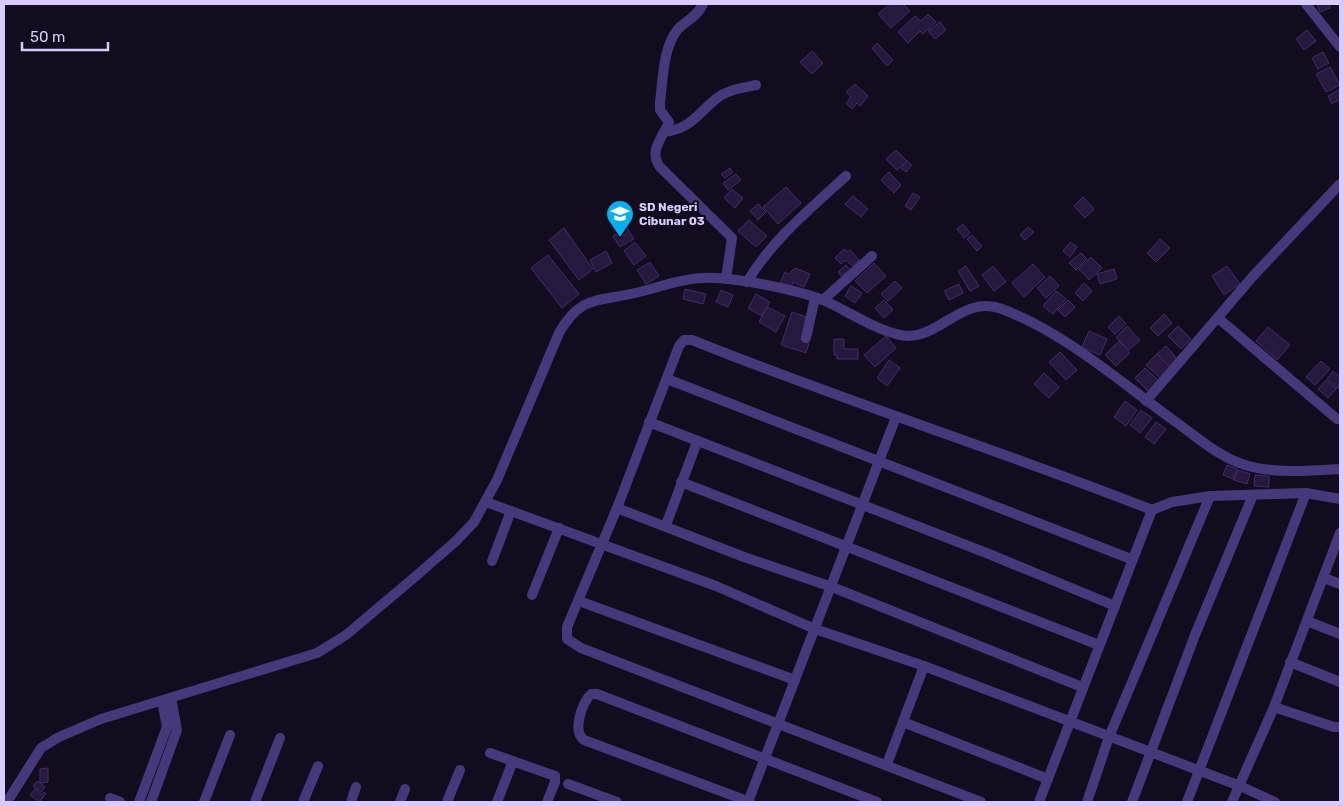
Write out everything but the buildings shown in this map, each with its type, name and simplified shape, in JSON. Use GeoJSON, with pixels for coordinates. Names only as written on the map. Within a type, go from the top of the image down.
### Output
{"type":"FeatureCollection","features":[{"type":"Feature","properties":{"kind":"street"},"geometry":{"type":"LineString","coordinates":[[703,4],[695,16],[679,28],[669,46],[660,102],[660,110],[669,121],[657,145],[656,162],[732,238],[726,279]]}},
{"type":"Feature","properties":{"kind":"street"},"geometry":{"type":"LineString","coordinates":[[1306,4],[1340,47]]}},
{"type":"Feature","properties":{"kind":"street"},"geometry":{"type":"LineString","coordinates":[[664,132],[692,123],[715,100],[730,91],[756,85]]}},
{"type":"Feature","properties":{"kind":"street"},"geometry":{"type":"LineString","coordinates":[[747,282],[756,266],[780,237],[846,176]]}},
{"type":"Feature","properties":{"kind":"street"},"geometry":{"type":"LineString","coordinates":[[1146,401],[1254,275],[1340,184]]}},
{"type":"Feature","properties":{"kind":"street"},"geometry":{"type":"LineString","coordinates":[[806,338],[819,299],[872,256]]}},
{"type":"Feature","properties":{"kind":"street"},"geometry":{"type":"LineString","coordinates":[[7,802],[31,761],[41,748],[84,725],[302,659],[333,644],[456,541],[474,522],[486,502],[559,333],[573,312],[594,300],[623,296],[671,283],[703,277],[726,279],[819,299],[882,328],[909,336],[919,334],[966,310],[989,306],[999,308],[1055,335],[1216,451],[1247,466],[1307,471],[1340,469]]}},
{"type":"Feature","properties":{"kind":"street"},"geometry":{"type":"LineString","coordinates":[[1218,318],[1337,419]]}},
{"type":"Feature","properties":{"kind":"street"},"geometry":{"type":"LineString","coordinates":[[981,802],[887,764],[571,644],[567,639],[567,627],[618,508],[679,346],[684,340],[688,339],[794,381],[1081,482],[1152,510],[1172,502],[1210,496],[1306,493],[1340,499]]}},
{"type":"Feature","properties":{"kind":"street"},"geometry":{"type":"LineString","coordinates":[[667,379],[878,463],[1131,560]]}},
{"type":"Feature","properties":{"kind":"street"},"geometry":{"type":"LineString","coordinates":[[877,802],[764,759],[597,694],[591,694],[587,698],[577,728],[578,734],[584,740],[749,802],[764,759],[896,418]]}},
{"type":"Feature","properties":{"kind":"street"},"geometry":{"type":"LineString","coordinates":[[649,422],[862,504],[1115,606]]}},
{"type":"Feature","properties":{"kind":"street"},"geometry":{"type":"LineString","coordinates":[[666,525],[697,442]]}},
{"type":"Feature","properties":{"kind":"street"},"geometry":{"type":"LineString","coordinates":[[681,482],[847,548],[968,592],[1099,645]]}},
{"type":"Feature","properties":{"kind":"street"},"geometry":{"type":"LineString","coordinates":[[1187,802],[1306,493]]}},
{"type":"Feature","properties":{"kind":"street"},"geometry":{"type":"LineString","coordinates":[[1132,802],[1152,754],[1195,635],[1253,495]]}},
{"type":"Feature","properties":{"kind":"street"},"geometry":{"type":"LineString","coordinates":[[1086,802],[1109,737],[1210,496]]}},
{"type":"Feature","properties":{"kind":"street"},"geometry":{"type":"LineString","coordinates":[[486,502],[716,586],[815,629],[924,666],[1240,786],[1275,802]]}},
{"type":"Feature","properties":{"kind":"street"},"geometry":{"type":"LineString","coordinates":[[618,508],[666,525],[744,557],[832,587],[1082,687]]}},
{"type":"Feature","properties":{"kind":"street"},"geometry":{"type":"LineString","coordinates":[[1040,802],[1082,687],[1152,510]]}},
{"type":"Feature","properties":{"kind":"street"},"geometry":{"type":"LineString","coordinates":[[492,561],[511,511]]}},
{"type":"Feature","properties":{"kind":"street"},"geometry":{"type":"LineString","coordinates":[[532,595],[559,528]]}},
{"type":"Feature","properties":{"kind":"street"},"geometry":{"type":"LineString","coordinates":[[1232,802],[1274,706],[1340,534]]}},
{"type":"Feature","properties":{"kind":"street"},"geometry":{"type":"LineString","coordinates":[[1324,578],[1340,584]]}},
{"type":"Feature","properties":{"kind":"street"},"geometry":{"type":"LineString","coordinates":[[579,600],[795,680]]}},
{"type":"Feature","properties":{"kind":"street"},"geometry":{"type":"LineString","coordinates":[[1307,621],[1340,634]]}},
{"type":"Feature","properties":{"kind":"street"},"geometry":{"type":"LineString","coordinates":[[1290,662],[1340,682]]}},
{"type":"Feature","properties":{"kind":"street"},"geometry":{"type":"LineString","coordinates":[[887,764],[924,666]]}},
{"type":"Feature","properties":{"kind":"street"},"geometry":{"type":"LineString","coordinates":[[139,802],[167,727],[167,700]]}},
{"type":"Feature","properties":{"kind":"street"},"geometry":{"type":"LineString","coordinates":[[152,802],[177,730],[167,700]]}},
{"type":"Feature","properties":{"kind":"street"},"geometry":{"type":"LineString","coordinates":[[1274,706],[1334,727],[1340,727]]}},
{"type":"Feature","properties":{"kind":"street"},"geometry":{"type":"LineString","coordinates":[[903,722],[1048,778]]}},
{"type":"Feature","properties":{"kind":"street"},"geometry":{"type":"LineString","coordinates":[[204,802],[230,735]]}},
{"type":"Feature","properties":{"kind":"street"},"geometry":{"type":"LineString","coordinates":[[255,802],[280,738]]}},
{"type":"Feature","properties":{"kind":"street"},"geometry":{"type":"LineString","coordinates":[[490,753],[555,776],[547,802]]}},
{"type":"Feature","properties":{"kind":"street"},"geometry":{"type":"LineString","coordinates":[[498,802],[513,761]]}},
{"type":"Feature","properties":{"kind":"street"},"geometry":{"type":"LineString","coordinates":[[303,802],[318,766]]}},
{"type":"Feature","properties":{"kind":"street"},"geometry":{"type":"LineString","coordinates":[[447,802],[460,770]]}},
{"type":"Feature","properties":{"kind":"street"},"geometry":{"type":"LineString","coordinates":[[568,784],[618,802]]}},
{"type":"Feature","properties":{"kind":"street"},"geometry":{"type":"LineString","coordinates":[[351,802],[356,787]]}},
{"type":"Feature","properties":{"kind":"street"},"geometry":{"type":"LineString","coordinates":[[400,802],[405,789]]}},
{"type":"Feature","properties":{"kind":"street"},"geometry":{"type":"LineString","coordinates":[[110,798],[120,802]]}},
{"type":"Feature","properties":{"kind":"place","name":"SD Negeri Cibunar 03"},"geometry":{"type":"Point","coordinates":[620,238]}}]}
